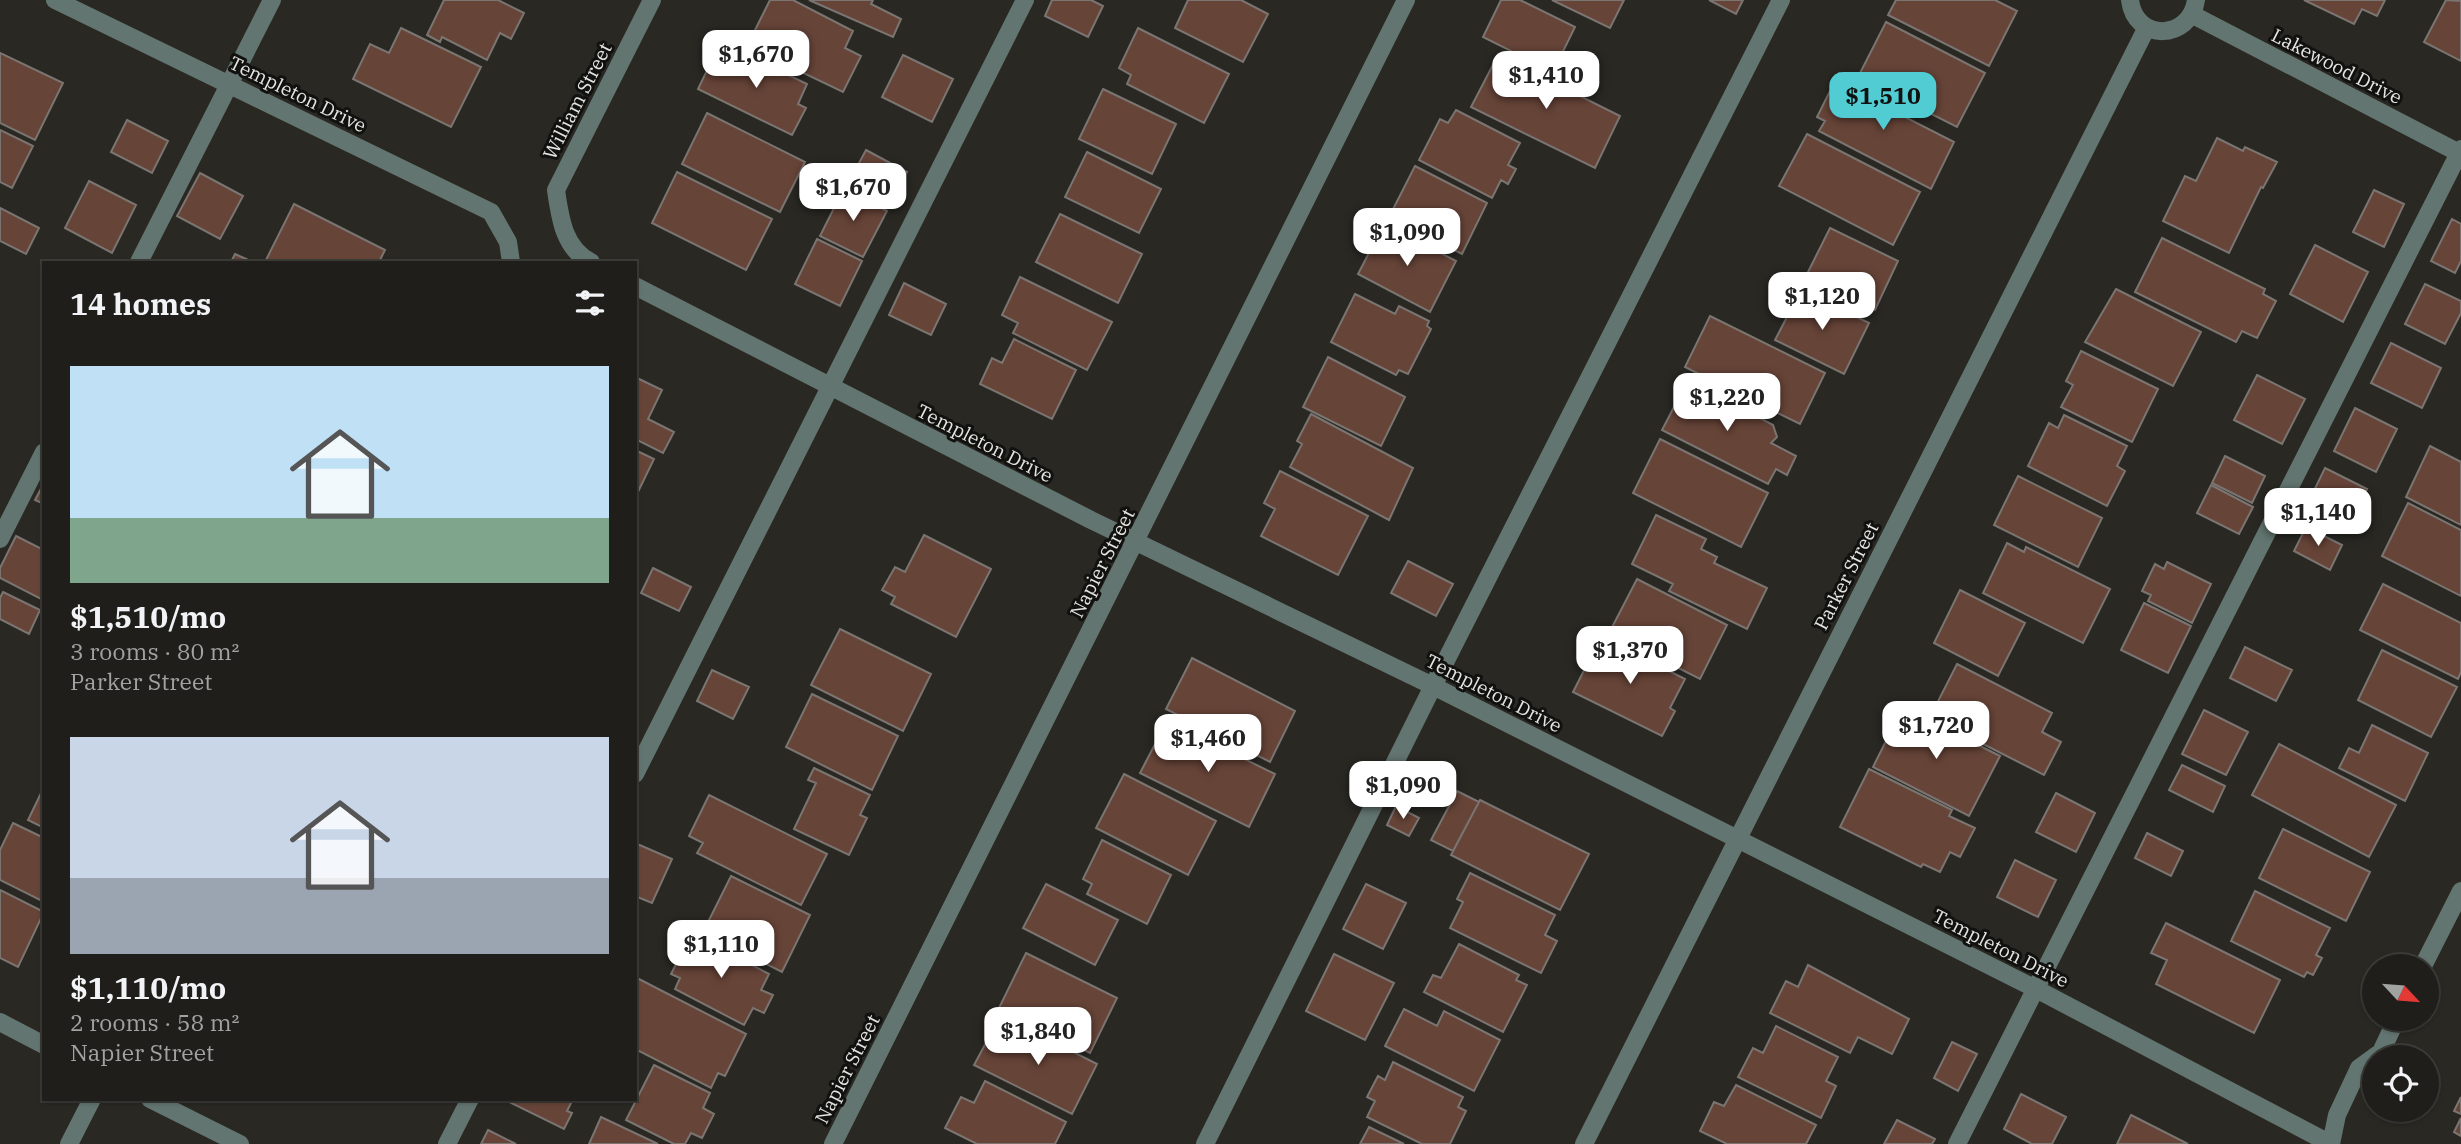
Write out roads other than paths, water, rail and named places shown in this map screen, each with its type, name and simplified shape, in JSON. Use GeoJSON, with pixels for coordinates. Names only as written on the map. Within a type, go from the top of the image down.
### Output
{"type":"FeatureCollection","features":[{"type":"Feature","properties":{"kind":"street","name":"Templeton Drive"},"geometry":{"type":"LineString","coordinates":[[55,0],[491,212],[508,242],[511,261]]}},
{"type":"Feature","properties":{"kind":"street"},"geometry":{"type":"LineString","coordinates":[[140,261],[272,0]]}},
{"type":"Feature","properties":{"kind":"street","name":"William Street"},"geometry":{"type":"LineString","coordinates":[[589,261],[578,256],[561,224],[556,190],[652,0]]}},
{"type":"Feature","properties":{"kind":"street"},"geometry":{"type":"LineString","coordinates":[[637,770],[832,388],[1025,0]]}},
{"type":"Feature","properties":{"kind":"street","name":"Napier Street"},"geometry":{"type":"LineString","coordinates":[[832,1144],[1406,0]]}},
{"type":"Feature","properties":{"kind":"street"},"geometry":{"type":"LineString","coordinates":[[1205,1144],[1433,686],[1781,0]]}},
{"type":"Feature","properties":{"kind":"street"},"geometry":{"type":"LineString","coordinates":[[2130,0],[2137,21],[2146,29],[2159,33],[2185,25],[2195,8]]}},
{"type":"Feature","properties":{"kind":"street","name":"Lakewood Drive"},"geometry":{"type":"LineString","coordinates":[[2195,8],[2460,152]]}},
{"type":"Feature","properties":{"kind":"street","name":"Parker Street"},"geometry":{"type":"LineString","coordinates":[[1584,1144],[2146,29]]}},
{"type":"Feature","properties":{"kind":"street"},"geometry":{"type":"LineString","coordinates":[[1957,1144],[2460,152]]}},
{"type":"Feature","properties":{"kind":"street","name":"Templeton Drive"},"geometry":{"type":"LineString","coordinates":[[637,287],[1136,541],[1433,686],[2036,989],[2331,1144]]}},
{"type":"Feature","properties":{"kind":"street"},"geometry":{"type":"LineString","coordinates":[[0,539],[42,456]]}},
{"type":"Feature","properties":{"kind":"street"},"geometry":{"type":"LineString","coordinates":[[2429,954],[2461,891]]}},
{"type":"Feature","properties":{"kind":"street"},"geometry":{"type":"LineString","coordinates":[[0,1022],[42,1044]]}},
{"type":"Feature","properties":{"kind":"street"},"geometry":{"type":"LineString","coordinates":[[2331,1144],[2337,1115],[2359,1068],[2381,1052],[2391,1031]]}},
{"type":"Feature","properties":{"kind":"street"},"geometry":{"type":"LineString","coordinates":[[69,1144],[91,1101]]}},
{"type":"Feature","properties":{"kind":"street"},"geometry":{"type":"LineString","coordinates":[[154,1101],[240,1144]]}},
{"type":"Feature","properties":{"kind":"street"},"geometry":{"type":"LineString","coordinates":[[447,1144],[469,1101]]}}]}
